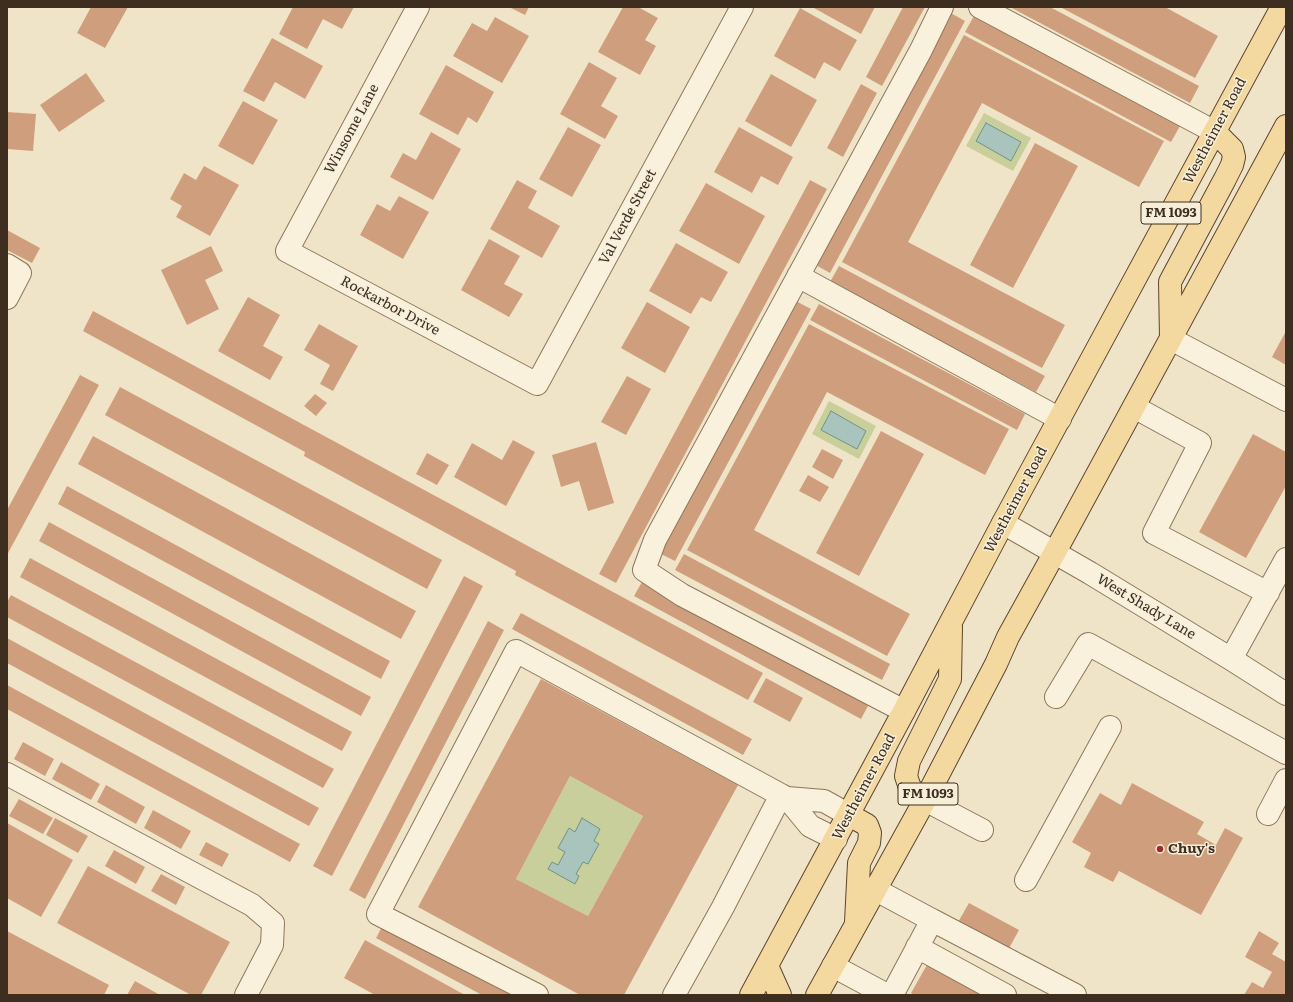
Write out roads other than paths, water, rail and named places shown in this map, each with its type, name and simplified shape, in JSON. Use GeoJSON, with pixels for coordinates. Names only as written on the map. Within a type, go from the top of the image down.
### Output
{"type":"FeatureCollection","features":[{"type":"Feature","properties":{"kind":"main road","name":"Westheimer Road"},"geometry":{"type":"LineString","coordinates":[[751,995],[951,624],[1003,523],[1282,7]]}},
{"type":"Feature","properties":{"kind":"main road","name":"FM 1093"},"geometry":{"type":"LineString","coordinates":[[817,995],[925,800],[1008,638],[1286,126]]}},
{"type":"Feature","properties":{"kind":"main road"},"geometry":{"type":"LineString","coordinates":[[1171,339],[1170,282],[1225,179],[1234,157],[1232,149],[1215,132]]}},
{"type":"Feature","properties":{"kind":"main road"},"geometry":{"type":"LineString","coordinates":[[925,800],[910,788],[906,776],[909,761],[950,680],[951,624]]}},
{"type":"Feature","properties":{"kind":"main road"},"geometry":{"type":"LineString","coordinates":[[849,815],[867,825],[870,833],[869,843],[859,863],[856,923]]}},
{"type":"Feature","properties":{"kind":"main road"},"geometry":{"type":"LineString","coordinates":[[767,966],[780,995]]}},
{"type":"Feature","properties":{"kind":"street","name":"Winsome Lane"},"geometry":{"type":"LineString","coordinates":[[287,251],[418,7]]}},
{"type":"Feature","properties":{"kind":"street","name":"Val Verde Street"},"geometry":{"type":"LineString","coordinates":[[493,360],[537,384],[742,7]]}},
{"type":"Feature","properties":{"kind":"street"},"geometry":{"type":"LineString","coordinates":[[904,711],[682,595],[644,570],[655,540],[921,50],[942,7]]}},
{"type":"Feature","properties":{"kind":"street"},"geometry":{"type":"LineString","coordinates":[[980,7],[1215,132]]}},
{"type":"Feature","properties":{"kind":"street","name":"Rockarbor Drive"},"geometry":{"type":"LineString","coordinates":[[287,251],[493,360]]}},
{"type":"Feature","properties":{"kind":"street"},"geometry":{"type":"LineString","coordinates":[[7,265],[20,273],[7,298]]}},
{"type":"Feature","properties":{"kind":"street"},"geometry":{"type":"LineString","coordinates":[[798,276],[1060,418]]}},
{"type":"Feature","properties":{"kind":"street"},"geometry":{"type":"LineString","coordinates":[[1171,339],[1286,400]]}},
{"type":"Feature","properties":{"kind":"street"},"geometry":{"type":"LineString","coordinates":[[1134,407],[1200,443],[1154,533],[1268,593]]}},
{"type":"Feature","properties":{"kind":"street","name":"West Shady Lane"},"geometry":{"type":"LineString","coordinates":[[1003,523],[1055,552],[1231,658],[1286,694]]}},
{"type":"Feature","properties":{"kind":"street"},"geometry":{"type":"LineString","coordinates":[[1231,658],[1286,559]]}},
{"type":"Feature","properties":{"kind":"street"},"geometry":{"type":"LineString","coordinates":[[1056,697],[1088,644],[1286,753]]}},
{"type":"Feature","properties":{"kind":"street"},"geometry":{"type":"LineString","coordinates":[[537,995],[378,914],[516,651],[784,796],[810,826],[836,839]]}},
{"type":"Feature","properties":{"kind":"street"},"geometry":{"type":"LineString","coordinates":[[1026,880],[1110,727]]}},
{"type":"Feature","properties":{"kind":"street"},"geometry":{"type":"LineString","coordinates":[[7,774],[252,905],[273,923],[272,945],[246,995]]}},
{"type":"Feature","properties":{"kind":"street"},"geometry":{"type":"LineString","coordinates":[[1268,814],[1286,780]]}},
{"type":"Feature","properties":{"kind":"street"},"geometry":{"type":"LineString","coordinates":[[784,796],[824,801],[849,815]]}},
{"type":"Feature","properties":{"kind":"street"},"geometry":{"type":"LineString","coordinates":[[674,995],[784,796]]}},
{"type":"Feature","properties":{"kind":"street"},"geometry":{"type":"LineString","coordinates":[[925,800],[982,830]]}},
{"type":"Feature","properties":{"kind":"street"},"geometry":{"type":"LineString","coordinates":[[876,890],[1075,995]]}},
{"type":"Feature","properties":{"kind":"street"},"geometry":{"type":"LineString","coordinates":[[892,995],[932,920]]}},
{"type":"Feature","properties":{"kind":"street"},"geometry":{"type":"LineString","coordinates":[[917,947],[1005,995]]}},
{"type":"Feature","properties":{"kind":"street"},"geometry":{"type":"LineString","coordinates":[[833,966],[887,995]]}},
{"type":"Feature","properties":{"kind":"water"},"geometry":{"type":"Polygon","coordinates":[[[986,123],[1021,142],[1011,161],[976,141],[986,123]]]}},
{"type":"Feature","properties":{"kind":"water"},"geometry":{"type":"Polygon","coordinates":[[[831,411],[866,431],[857,449],[821,430],[831,411]]]}},
{"type":"Feature","properties":{"kind":"water"},"geometry":{"type":"Polygon","coordinates":[[[582,818],[600,829],[594,841],[599,844],[588,864],[583,862],[576,874],[579,876],[575,884],[548,869],[552,862],[558,865],[565,852],[558,848],[569,828],[575,832],[582,818]]]}},
{"type":"Feature","properties":{"kind":"place","name":"Chuy's"},"geometry":{"type":"Point","coordinates":[1160,849]}}]}
